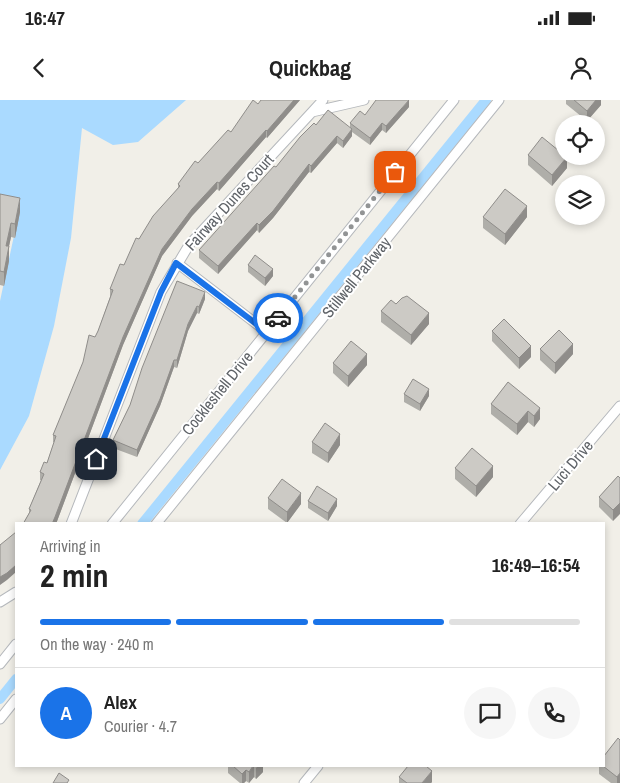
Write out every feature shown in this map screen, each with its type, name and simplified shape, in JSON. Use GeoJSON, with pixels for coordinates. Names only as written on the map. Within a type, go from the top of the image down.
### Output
{"type":"FeatureCollection","features":[{"type":"Feature","properties":{"kind":"street","name":"Fairway Dunes Court"},"geometry":{"type":"LineString","coordinates":[[72,522],[161,292],[176,263],[214,217],[323,100]]}},
{"type":"Feature","properties":{"kind":"street"},"geometry":{"type":"LineString","coordinates":[[312,112],[364,100]]}},
{"type":"Feature","properties":{"kind":"street","name":"Cockleshell Drive"},"geometry":{"type":"LineString","coordinates":[[114,522],[454,100]]}},
{"type":"Feature","properties":{"kind":"street","name":"Stillwell Parkway"},"geometry":{"type":"LineString","coordinates":[[158,522],[499,100]]}},
{"type":"Feature","properties":{"kind":"street"},"geometry":{"type":"LineString","coordinates":[[176,263],[267,332]]}},
{"type":"Feature","properties":{"kind":"street","name":"Luci Drive"},"geometry":{"type":"LineString","coordinates":[[522,522],[620,406]]}},
{"type":"Feature","properties":{"kind":"street"},"geometry":{"type":"LineString","coordinates":[[0,602],[15,593]]}},
{"type":"Feature","properties":{"kind":"street"},"geometry":{"type":"LineString","coordinates":[[0,664],[15,645]]}},
{"type":"Feature","properties":{"kind":"street"},"geometry":{"type":"LineString","coordinates":[[0,719],[15,700]]}},
{"type":"Feature","properties":{"kind":"street"},"geometry":{"type":"LineString","coordinates":[[304,783],[317,767]]}},
{"type":"Feature","properties":{"kind":"water"},"geometry":{"type":"Polygon","coordinates":[[[0,100],[186,100],[138,142],[113,145],[82,128],[71,238],[54,326],[29,416],[0,470],[0,301],[18,217],[0,203],[0,100]]]}},
{"type":"Feature","properties":{"kind":"building"},"geometry":{"type":"Polygon","coordinates":[[[253,100],[258,104],[261,100],[294,100],[219,183],[217,182],[192,209],[162,249],[123,337],[53,522],[24,522],[31,510],[29,509],[44,474],[40,472],[44,462],[47,463],[56,436],[53,435],[83,362],[89,335],[95,337],[98,331],[113,290],[110,289],[120,264],[124,265],[136,238],[139,239],[153,216],[180,186],[178,184],[195,161],[198,163],[228,130],[231,132],[253,100]]]}},
{"type":"Feature","properties":{"kind":"building"},"geometry":{"type":"Polygon","coordinates":[[[376,100],[409,100],[386,126],[382,123],[370,138],[350,123],[360,111],[365,115],[376,100]]]}},
{"type":"Feature","properties":{"kind":"building"},"geometry":{"type":"Polygon","coordinates":[[[574,100],[596,100],[587,111],[574,100]]]}},
{"type":"Feature","properties":{"kind":"building"},"geometry":{"type":"Polygon","coordinates":[[[328,110],[352,129],[343,141],[337,136],[311,166],[309,164],[273,211],[259,225],[257,223],[218,266],[199,250],[274,166],[276,167],[300,137],[314,123],[316,125],[328,110]]]}},
{"type":"Feature","properties":{"kind":"building"},"geometry":{"type":"Polygon","coordinates":[[[542,137],[555,148],[555,165],[560,165],[552,175],[528,155],[542,137]]]}},
{"type":"Feature","properties":{"kind":"building"},"geometry":{"type":"Polygon","coordinates":[[[505,189],[527,206],[505,234],[483,217],[505,189]]]}},
{"type":"Feature","properties":{"kind":"building"},"geometry":{"type":"Polygon","coordinates":[[[0,194],[20,198],[15,224],[11,223],[6,246],[9,246],[4,272],[0,271],[0,194]]]}},
{"type":"Feature","properties":{"kind":"building"},"geometry":{"type":"Polygon","coordinates":[[[255,255],[273,269],[265,278],[248,265],[255,255]]]}},
{"type":"Feature","properties":{"kind":"building"},"geometry":{"type":"Polygon","coordinates":[[[177,281],[205,292],[199,307],[197,306],[188,324],[177,360],[174,360],[160,399],[137,450],[113,440],[130,405],[142,368],[177,281]]]}},
{"type":"Feature","properties":{"kind":"building"},"geometry":{"type":"Polygon","coordinates":[[[407,296],[429,313],[411,335],[381,311],[391,300],[396,304],[407,296]]]}},
{"type":"Feature","properties":{"kind":"building"},"geometry":{"type":"Polygon","coordinates":[[[504,319],[531,346],[519,358],[492,331],[504,319]]]}},
{"type":"Feature","properties":{"kind":"building"},"geometry":{"type":"Polygon","coordinates":[[[559,330],[573,344],[555,363],[540,349],[559,330]]]}},
{"type":"Feature","properties":{"kind":"building"},"geometry":{"type":"Polygon","coordinates":[[[351,341],[367,354],[348,376],[333,363],[351,341]]]}},
{"type":"Feature","properties":{"kind":"building"},"geometry":{"type":"Polygon","coordinates":[[[413,379],[429,389],[420,404],[404,394],[413,379]]]}},
{"type":"Feature","properties":{"kind":"building"},"geometry":{"type":"Polygon","coordinates":[[[508,382],[540,408],[534,416],[528,411],[517,424],[491,404],[508,382]]]}},
{"type":"Feature","properties":{"kind":"building"},"geometry":{"type":"Polygon","coordinates":[[[325,423],[340,434],[328,453],[312,442],[325,423]]]}},
{"type":"Feature","properties":{"kind":"building"},"geometry":{"type":"Polygon","coordinates":[[[472,448],[493,466],[476,486],[455,468],[472,448]]]}},
{"type":"Feature","properties":{"kind":"building"},"geometry":{"type":"Polygon","coordinates":[[[618,476],[620,478],[620,503],[613,510],[599,497],[618,476]]]}},
{"type":"Feature","properties":{"kind":"building"},"geometry":{"type":"Polygon","coordinates":[[[282,479],[301,493],[287,512],[268,498],[282,479]]]}},
{"type":"Feature","properties":{"kind":"building"},"geometry":{"type":"Polygon","coordinates":[[[317,486],[337,499],[328,513],[308,501],[317,486]]]}},
{"type":"Feature","properties":{"kind":"building"},"geometry":{"type":"Polygon","coordinates":[[[15,533],[15,566],[0,577],[0,545],[15,533]]]}},
{"type":"Feature","properties":{"kind":"building"},"geometry":{"type":"Polygon","coordinates":[[[618,738],[620,740],[620,773],[617,777],[604,767],[605,755],[618,738]]]}},
{"type":"Feature","properties":{"kind":"building"},"geometry":{"type":"Polygon","coordinates":[[[234,767],[252,767],[249,772],[246,770],[242,774],[234,767]]]}},
{"type":"Feature","properties":{"kind":"building"},"geometry":{"type":"Polygon","coordinates":[[[407,767],[427,767],[432,771],[422,783],[407,783],[399,777],[407,767]]]}},
{"type":"Feature","properties":{"kind":"building"},"geometry":{"type":"Polygon","coordinates":[[[59,773],[69,780],[67,783],[53,783],[59,773]]]}},
{"type":"Feature","properties":{"kind":"waterway"},"geometry":{"type":"LineString","coordinates":[[144,522],[486,100]]}},
{"type":"Feature","properties":{"kind":"waterway"},"geometry":{"type":"LineString","coordinates":[[0,699],[15,680]]}},
{"type":"Feature","properties":{"kind":"way so far"},"geometry":{"type":"LineString","coordinates":[[278,318],[395,172]]}},
{"type":"Feature","properties":{"kind":"route"},"geometry":{"type":"LineString","coordinates":[[96,459],[161,292],[176,263],[225,298],[267,332],[278,318]]}}]}
